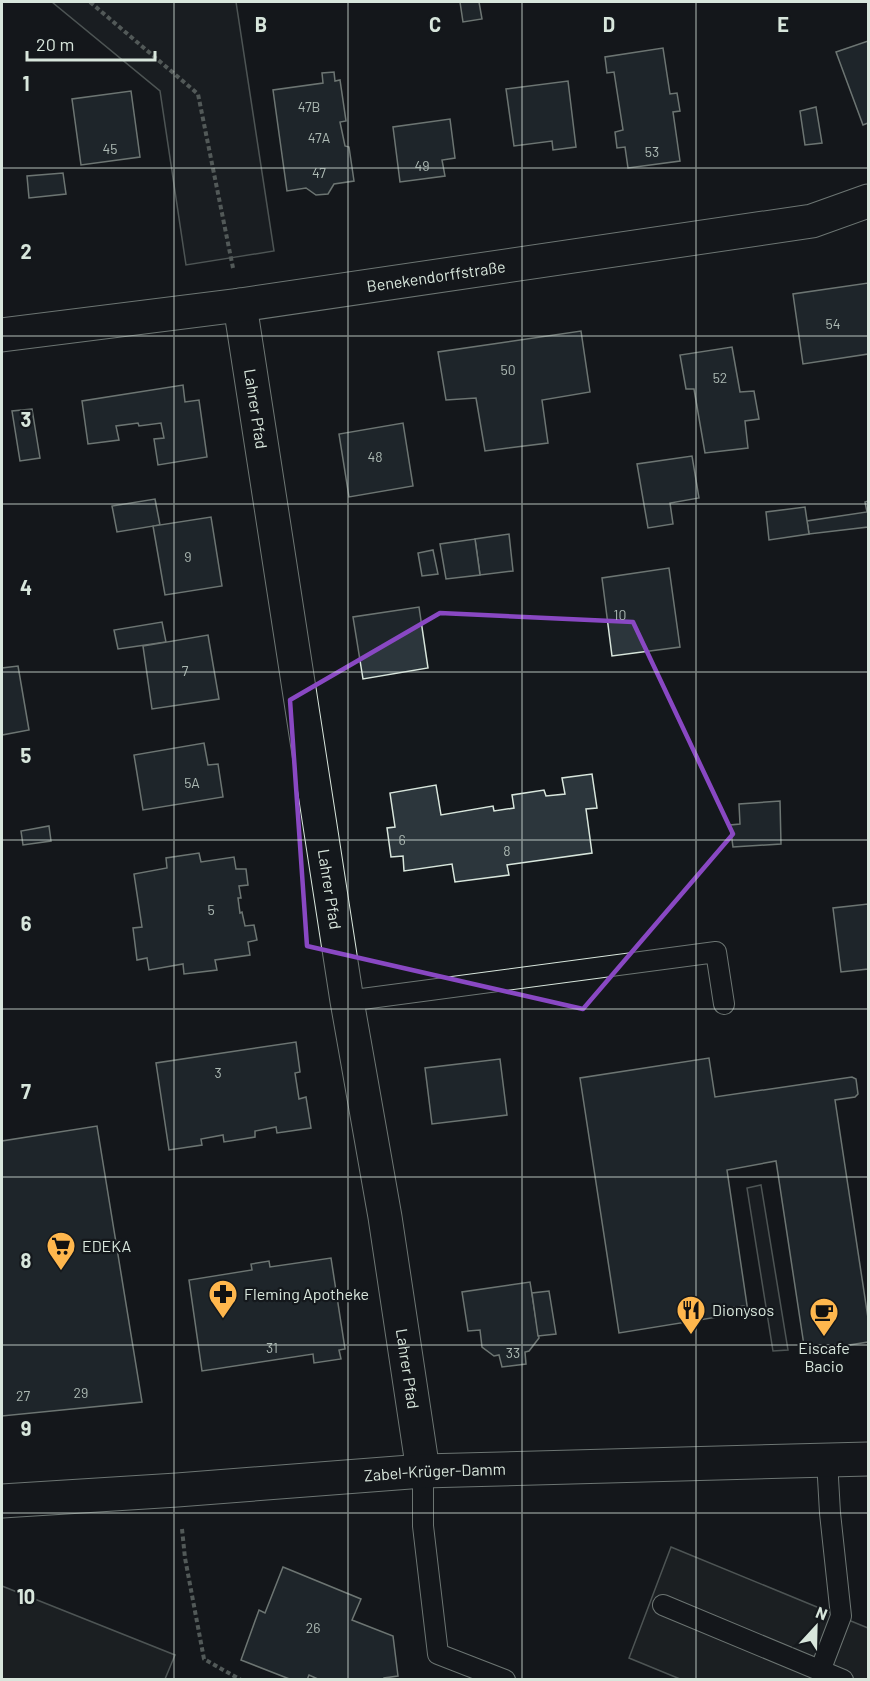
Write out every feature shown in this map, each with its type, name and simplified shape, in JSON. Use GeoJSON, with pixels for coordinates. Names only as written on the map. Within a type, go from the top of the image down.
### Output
{"type":"FeatureCollection","features":[{"type":"Feature","properties":{"kind":"street","name":"Benekendorffstraße"},"geometry":{"type":"LineString","coordinates":[[2,335],[240,305],[812,221],[868,201]]}},
{"type":"Feature","properties":{"kind":"street","name":"Lahrer Pfad"},"geometry":{"type":"LineString","coordinates":[[240,305],[347,1001],[385,1217],[423,1471]]}},
{"type":"Feature","properties":{"kind":"street","name":"Zabel-Krüger-Damm"},"geometry":{"type":"LineString","coordinates":[[2,1501],[423,1471],[868,1459]]}},
{"type":"Feature","properties":{"kind":"lane"},"geometry":{"type":"LineString","coordinates":[[347,1001],[716,952],[724,1004]]}},
{"type":"Feature","properties":{"kind":"lane"},"geometry":{"type":"LineString","coordinates":[[820,1671],[841,1616],[827,1460]]}},
{"type":"Feature","properties":{"kind":"lane"},"geometry":{"type":"LineString","coordinates":[[423,1471],[423,1526],[438,1654],[505,1680]]}},
{"type":"Feature","properties":{"kind":"lane"},"geometry":{"type":"LineString","coordinates":[[663,1605],[843,1680]]}},
{"type":"Feature","properties":{"kind":"path"},"geometry":{"type":"LineString","coordinates":[[90,2],[198,94],[240,305]]}},
{"type":"Feature","properties":{"kind":"path"},"geometry":{"type":"LineString","coordinates":[[177,1490],[185,1558],[204,1659],[241,1680]]}},
{"type":"Feature","properties":{"kind":"highlighted area"},"geometry":{"type":"Polygon","coordinates":[[[440,613],[633,622],[733,834],[583,1009],[307,946],[290,700],[440,613]]]}},
{"type":"Feature","properties":{"kind":"shaded area"},"geometry":{"type":"Polygon","coordinates":[[[52,2],[236,2],[274,251],[186,265],[160,91],[52,2]]]}},
{"type":"Feature","properties":{"kind":"shaded area"},"geometry":{"type":"Polygon","coordinates":[[[761,1185],[788,1350],[773,1351],[747,1188],[761,1185]]]}},
{"type":"Feature","properties":{"kind":"shaded area"},"geometry":{"type":"Polygon","coordinates":[[[671,1547],[868,1628],[868,1679],[680,1679],[629,1658],[671,1547]]]}},
{"type":"Feature","properties":{"kind":"shaded area"},"geometry":{"type":"Polygon","coordinates":[[[2,1586],[175,1655],[165,1679],[2,1679],[2,1586]]]}},
{"type":"Feature","properties":{"kind":"building"},"geometry":{"type":"Polygon","coordinates":[[[460,2],[479,2],[482,19],[463,22],[460,2]]]}},
{"type":"Feature","properties":{"kind":"building"},"geometry":{"type":"Polygon","coordinates":[[[868,41],[868,123],[863,125],[836,52],[868,41]]]}},
{"type":"Feature","properties":{"kind":"building"},"geometry":{"type":"Polygon","coordinates":[[[663,48],[670,94],[677,93],[680,111],[673,112],[680,161],[628,168],[625,147],[617,148],[615,132],[623,130],[614,72],[607,73],[605,57],[663,48]]]}},
{"type":"Feature","properties":{"kind":"building"},"geometry":{"type":"Polygon","coordinates":[[[334,72],[335,81],[340,80],[346,121],[340,122],[345,146],[349,147],[354,181],[334,184],[328,194],[316,195],[306,188],[287,191],[273,90],[323,83],[322,73],[334,72]]]}},
{"type":"Feature","properties":{"kind":"building"},"geometry":{"type":"Polygon","coordinates":[[[568,81],[576,147],[553,150],[552,141],[514,146],[506,89],[568,81]]]}},
{"type":"Feature","properties":{"kind":"building"},"geometry":{"type":"Polygon","coordinates":[[[131,91],[140,157],[81,165],[72,99],[131,91]]]}},
{"type":"Feature","properties":{"kind":"building"},"geometry":{"type":"Polygon","coordinates":[[[816,107],[822,143],[805,145],[800,111],[816,107]]]}},
{"type":"Feature","properties":{"kind":"building"},"geometry":{"type":"Polygon","coordinates":[[[450,119],[455,158],[442,160],[445,176],[400,182],[393,127],[450,119]]]}},
{"type":"Feature","properties":{"kind":"building"},"geometry":{"type":"Polygon","coordinates":[[[63,173],[66,194],[29,198],[27,176],[63,173]]]}},
{"type":"Feature","properties":{"kind":"building"},"geometry":{"type":"Polygon","coordinates":[[[868,283],[868,354],[803,364],[793,294],[868,283]]]}},
{"type":"Feature","properties":{"kind":"building"},"geometry":{"type":"Polygon","coordinates":[[[581,331],[590,392],[542,400],[548,443],[485,451],[476,398],[446,400],[438,352],[581,331]]]}},
{"type":"Feature","properties":{"kind":"building"},"geometry":{"type":"Polygon","coordinates":[[[732,347],[740,392],[754,391],[759,419],[745,421],[748,448],[705,453],[694,389],[686,389],[680,355],[732,347]]]}},
{"type":"Feature","properties":{"kind":"building"},"geometry":{"type":"Polygon","coordinates":[[[183,385],[185,402],[199,400],[207,457],[158,465],[154,439],[164,438],[161,423],[116,426],[119,440],[88,444],[82,401],[183,385]]]}},
{"type":"Feature","properties":{"kind":"building"},"geometry":{"type":"Polygon","coordinates":[[[32,409],[40,458],[20,461],[12,411],[32,409]]]}},
{"type":"Feature","properties":{"kind":"building"},"geometry":{"type":"Polygon","coordinates":[[[403,423],[413,486],[349,497],[339,434],[403,423]]]}},
{"type":"Feature","properties":{"kind":"building"},"geometry":{"type":"Polygon","coordinates":[[[692,456],[699,498],[670,503],[673,524],[648,528],[637,464],[692,456]]]}},
{"type":"Feature","properties":{"kind":"building"},"geometry":{"type":"Polygon","coordinates":[[[155,499],[160,525],[117,532],[112,506],[155,499]]]}},
{"type":"Feature","properties":{"kind":"building"},"geometry":{"type":"Polygon","coordinates":[[[868,501],[868,527],[809,534],[807,521],[867,512],[865,502],[868,501]]]}},
{"type":"Feature","properties":{"kind":"building"},"geometry":{"type":"Polygon","coordinates":[[[805,507],[809,534],[769,540],[766,512],[805,507]]]}},
{"type":"Feature","properties":{"kind":"building"},"geometry":{"type":"Polygon","coordinates":[[[211,517],[222,586],[165,595],[153,526],[211,517]]]}},
{"type":"Feature","properties":{"kind":"building"},"geometry":{"type":"Polygon","coordinates":[[[509,534],[513,571],[480,575],[475,539],[509,534]]]}},
{"type":"Feature","properties":{"kind":"building"},"geometry":{"type":"Polygon","coordinates":[[[475,539],[480,575],[446,579],[440,544],[475,539]]]}},
{"type":"Feature","properties":{"kind":"building"},"geometry":{"type":"Polygon","coordinates":[[[433,550],[438,574],[422,576],[418,553],[433,550]]]}},
{"type":"Feature","properties":{"kind":"building"},"geometry":{"type":"Polygon","coordinates":[[[669,568],[680,647],[612,656],[602,578],[669,568]]]}},
{"type":"Feature","properties":{"kind":"building"},"geometry":{"type":"Polygon","coordinates":[[[419,607],[428,668],[363,679],[353,617],[419,607]]]}},
{"type":"Feature","properties":{"kind":"building"},"geometry":{"type":"Polygon","coordinates":[[[162,622],[166,642],[118,649],[114,630],[162,622]]]}},
{"type":"Feature","properties":{"kind":"building"},"geometry":{"type":"Polygon","coordinates":[[[208,635],[219,699],[152,709],[143,646],[208,635]]]}},
{"type":"Feature","properties":{"kind":"building"},"geometry":{"type":"Polygon","coordinates":[[[18,666],[29,730],[2,735],[2,668],[18,666]]]}},
{"type":"Feature","properties":{"kind":"building"},"geometry":{"type":"Polygon","coordinates":[[[204,743],[208,765],[218,764],[223,797],[143,810],[134,755],[204,743]]]}},
{"type":"Feature","properties":{"kind":"building"},"geometry":{"type":"Polygon","coordinates":[[[592,774],[597,808],[586,809],[592,853],[507,865],[509,875],[455,882],[452,864],[404,871],[403,856],[391,857],[387,828],[395,827],[390,793],[436,785],[441,815],[493,806],[494,811],[514,808],[512,795],[544,790],[546,796],[565,794],[562,778],[592,774]]]}},
{"type":"Feature","properties":{"kind":"building"},"geometry":{"type":"Polygon","coordinates":[[[780,801],[781,844],[733,847],[730,825],[740,824],[739,804],[780,801]]]}},
{"type":"Feature","properties":{"kind":"building"},"geometry":{"type":"Polygon","coordinates":[[[49,826],[51,841],[23,845],[21,831],[49,826]]]}},
{"type":"Feature","properties":{"kind":"building"},"geometry":{"type":"Polygon","coordinates":[[[199,853],[201,862],[234,857],[236,869],[246,869],[248,885],[239,886],[240,913],[242,912],[245,926],[254,925],[257,940],[248,942],[250,955],[215,960],[217,970],[184,974],[183,964],[149,970],[147,958],[137,960],[133,928],[142,927],[134,874],[167,868],[166,858],[199,853]]]}},
{"type":"Feature","properties":{"kind":"building"},"geometry":{"type":"Polygon","coordinates":[[[868,904],[868,969],[841,972],[833,908],[868,904]]]}},
{"type":"Feature","properties":{"kind":"building"},"geometry":{"type":"Polygon","coordinates":[[[296,1042],[300,1072],[295,1073],[299,1099],[306,1097],[311,1128],[277,1133],[276,1127],[255,1131],[255,1137],[224,1142],[223,1135],[201,1139],[202,1145],[169,1150],[156,1063],[296,1042]]]}},
{"type":"Feature","properties":{"kind":"building"},"geometry":{"type":"Polygon","coordinates":[[[709,1058],[715,1097],[852,1077],[856,1079],[858,1094],[855,1097],[835,1100],[868,1318],[868,1342],[805,1352],[776,1161],[727,1170],[748,1312],[746,1313],[744,1306],[723,1309],[724,1316],[619,1333],[580,1078],[709,1058]]]}},
{"type":"Feature","properties":{"kind":"building"},"geometry":{"type":"Polygon","coordinates":[[[500,1059],[507,1115],[432,1124],[425,1068],[500,1059]]]}},
{"type":"Feature","properties":{"kind":"building","name":"EDEKA"},"geometry":{"type":"Polygon","coordinates":[[[97,1126],[142,1402],[2,1416],[2,1141],[97,1126]]]}},
{"type":"Feature","properties":{"kind":"building"},"geometry":{"type":"Polygon","coordinates":[[[331,1258],[345,1349],[339,1350],[341,1359],[314,1363],[313,1354],[202,1371],[189,1280],[252,1270],[251,1264],[269,1261],[270,1267],[331,1258]]]}},
{"type":"Feature","properties":{"kind":"building"},"geometry":{"type":"Polygon","coordinates":[[[530,1282],[539,1338],[529,1351],[525,1352],[526,1364],[502,1367],[499,1355],[494,1356],[482,1347],[480,1330],[468,1331],[462,1292],[530,1282]]]}},
{"type":"Feature","properties":{"kind":"building"},"geometry":{"type":"Polygon","coordinates":[[[549,1291],[556,1334],[538,1336],[532,1293],[549,1291]]]}},
{"type":"Feature","properties":{"kind":"building"},"geometry":{"type":"Polygon","coordinates":[[[283,1567],[361,1599],[352,1620],[393,1636],[398,1676],[384,1678],[384,1680],[320,1680],[309,1675],[307,1680],[292,1680],[241,1660],[259,1610],[265,1613],[283,1567]]]}},
{"type":"Feature","properties":{"kind":"place","name":"EDEKA"},"geometry":{"type":"Point","coordinates":[61,1272]}},
{"type":"Feature","properties":{"kind":"place","name":"Fleming Apotheke"},"geometry":{"type":"Point","coordinates":[223,1320]}},
{"type":"Feature","properties":{"kind":"place","name":"Dionysos"},"geometry":{"type":"Point","coordinates":[691,1336]}},
{"type":"Feature","properties":{"kind":"place","name":"Eiscafe Bacio"},"geometry":{"type":"Point","coordinates":[824,1338]}}]}
